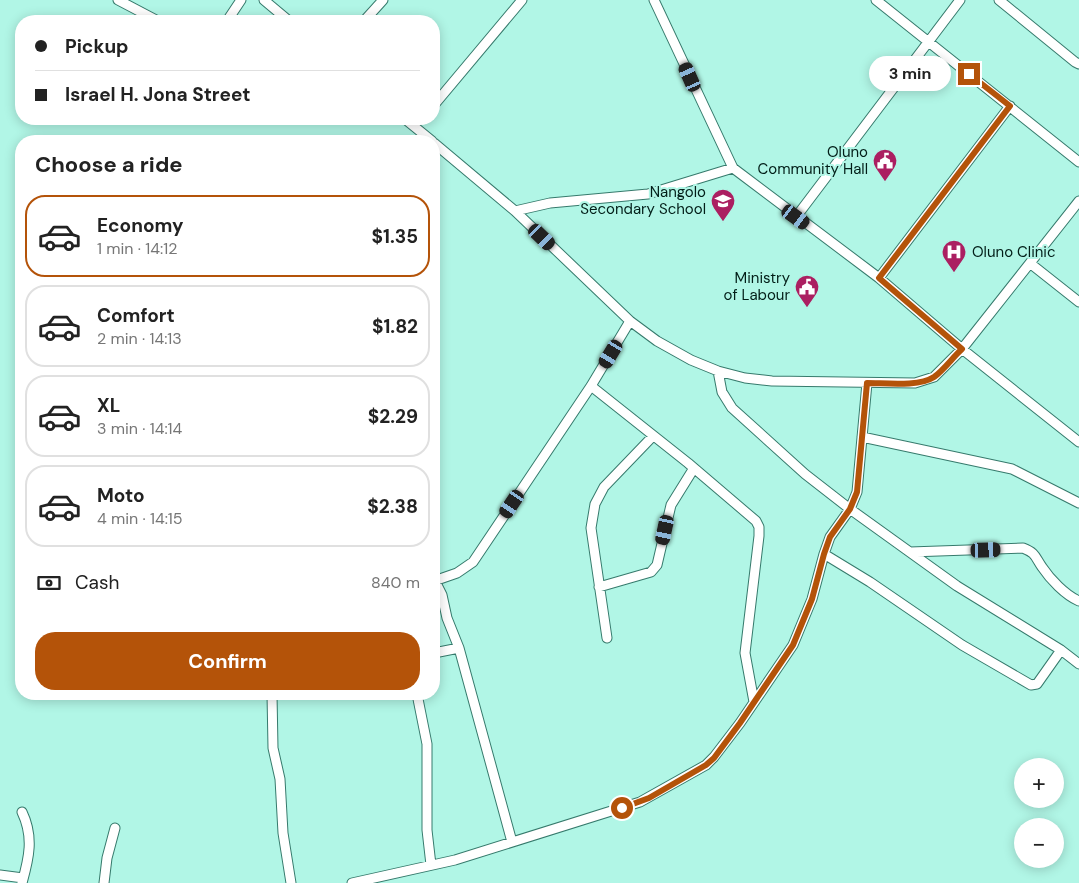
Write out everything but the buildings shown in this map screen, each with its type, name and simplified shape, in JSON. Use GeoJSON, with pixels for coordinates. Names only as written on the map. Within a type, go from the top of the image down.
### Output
{"type":"FeatureCollection","features":[{"type":"Feature","properties":{"kind":"street"},"geometry":{"type":"LineString","coordinates":[[118,0],[147,15]]}},
{"type":"Feature","properties":{"kind":"street"},"geometry":{"type":"LineString","coordinates":[[231,15],[241,0]]}},
{"type":"Feature","properties":{"kind":"street"},"geometry":{"type":"LineString","coordinates":[[264,0],[282,15]]}},
{"type":"Feature","properties":{"kind":"street"},"geometry":{"type":"LineString","coordinates":[[369,15],[382,0]]}},
{"type":"Feature","properties":{"kind":"street"},"geometry":{"type":"LineString","coordinates":[[440,98],[522,0]]}},
{"type":"Feature","properties":{"kind":"street"},"geometry":{"type":"LineString","coordinates":[[654,0],[733,168],[879,278],[962,349],[1079,442]]}},
{"type":"Feature","properties":{"kind":"street"},"geometry":{"type":"LineString","coordinates":[[876,0],[1079,162]]}},
{"type":"Feature","properties":{"kind":"street"},"geometry":{"type":"LineString","coordinates":[[796,217],[960,0]]}},
{"type":"Feature","properties":{"kind":"street"},"geometry":{"type":"LineString","coordinates":[[999,0],[1079,64]]}},
{"type":"Feature","properties":{"kind":"street"},"geometry":{"type":"LineString","coordinates":[[879,278],[1010,106]]}},
{"type":"Feature","properties":{"kind":"street"},"geometry":{"type":"LineString","coordinates":[[412,125],[425,135]]}},
{"type":"Feature","properties":{"kind":"street"},"geometry":{"type":"LineString","coordinates":[[440,148],[515,211],[630,321],[657,341],[691,360],[718,371],[745,378],[772,381],[915,382],[934,377],[962,349],[1079,201]]}},
{"type":"Feature","properties":{"kind":"street"},"geometry":{"type":"LineString","coordinates":[[515,211],[550,203],[642,195],[733,168]]}},
{"type":"Feature","properties":{"kind":"street"},"geometry":{"type":"LineString","coordinates":[[1031,264],[1079,302]]}},
{"type":"Feature","properties":{"kind":"street"},"geometry":{"type":"LineString","coordinates":[[440,579],[457,573],[473,562],[591,386],[630,321]]}},
{"type":"Feature","properties":{"kind":"street"},"geometry":{"type":"LineString","coordinates":[[718,371],[722,392],[732,408],[805,474],[957,586],[1061,650],[1079,664]]}},
{"type":"Feature","properties":{"kind":"street"},"geometry":{"type":"LineString","coordinates":[[352,883],[455,860],[640,802],[706,765],[720,751],[740,723],[788,653],[798,634],[812,599],[824,554],[833,530],[850,509],[857,492],[867,383]]}},
{"type":"Feature","properties":{"kind":"street"},"geometry":{"type":"LineString","coordinates":[[591,386],[694,468],[756,521],[759,527],[745,652],[754,702]]}},
{"type":"Feature","properties":{"kind":"street"},"geometry":{"type":"LineString","coordinates":[[607,638],[591,528],[595,504],[604,487],[654,436]]}},
{"type":"Feature","properties":{"kind":"street"},"geometry":{"type":"LineString","coordinates":[[862,437],[1006,467],[1079,503]]}},
{"type":"Feature","properties":{"kind":"street"},"geometry":{"type":"LineString","coordinates":[[599,587],[655,570],[671,505],[694,468]]}},
{"type":"Feature","properties":{"kind":"street"},"geometry":{"type":"LineString","coordinates":[[910,552],[1023,548],[1035,554],[1043,569],[1068,595],[1079,601]]}},
{"type":"Feature","properties":{"kind":"street"},"geometry":{"type":"LineString","coordinates":[[824,554],[870,582],[962,645],[1031,685],[1037,684],[1061,650]]}},
{"type":"Feature","properties":{"kind":"street"},"geometry":{"type":"LineString","coordinates":[[440,592],[447,618],[459,648],[512,842]]}},
{"type":"Feature","properties":{"kind":"street"},"geometry":{"type":"LineString","coordinates":[[440,652],[459,648]]}},
{"type":"Feature","properties":{"kind":"street"},"geometry":{"type":"LineString","coordinates":[[272,700],[272,737],[280,779],[283,833],[291,883]]}},
{"type":"Feature","properties":{"kind":"street"},"geometry":{"type":"LineString","coordinates":[[418,700],[426,734],[427,830],[431,866]]}},
{"type":"Feature","properties":{"kind":"street"},"geometry":{"type":"LineString","coordinates":[[0,875],[23,880],[29,858],[29,836],[22,812]]}},
{"type":"Feature","properties":{"kind":"street"},"geometry":{"type":"LineString","coordinates":[[104,883],[115,828]]}},
{"type":"Feature","properties":{"kind":"place","name":"Oluno Community Hall"},"geometry":{"type":"Point","coordinates":[885,182]}},
{"type":"Feature","properties":{"kind":"place","name":"Nangolo Secondary School"},"geometry":{"type":"Point","coordinates":[723,222]}},
{"type":"Feature","properties":{"kind":"place","name":"Oluno Clinic"},"geometry":{"type":"Point","coordinates":[954,273]}},
{"type":"Feature","properties":{"kind":"place","name":"Ministry of Labour"},"geometry":{"type":"Point","coordinates":[807,308]}},
{"type":"Feature","properties":{"kind":"route"},"geometry":{"type":"LineString","coordinates":[[622,808],[649,798],[706,765],[714,758],[793,645],[812,599],[830,537],[833,530],[850,509],[857,492],[867,383],[926,380],[934,377],[962,349],[879,278],[1010,106],[969,74]]}}]}
